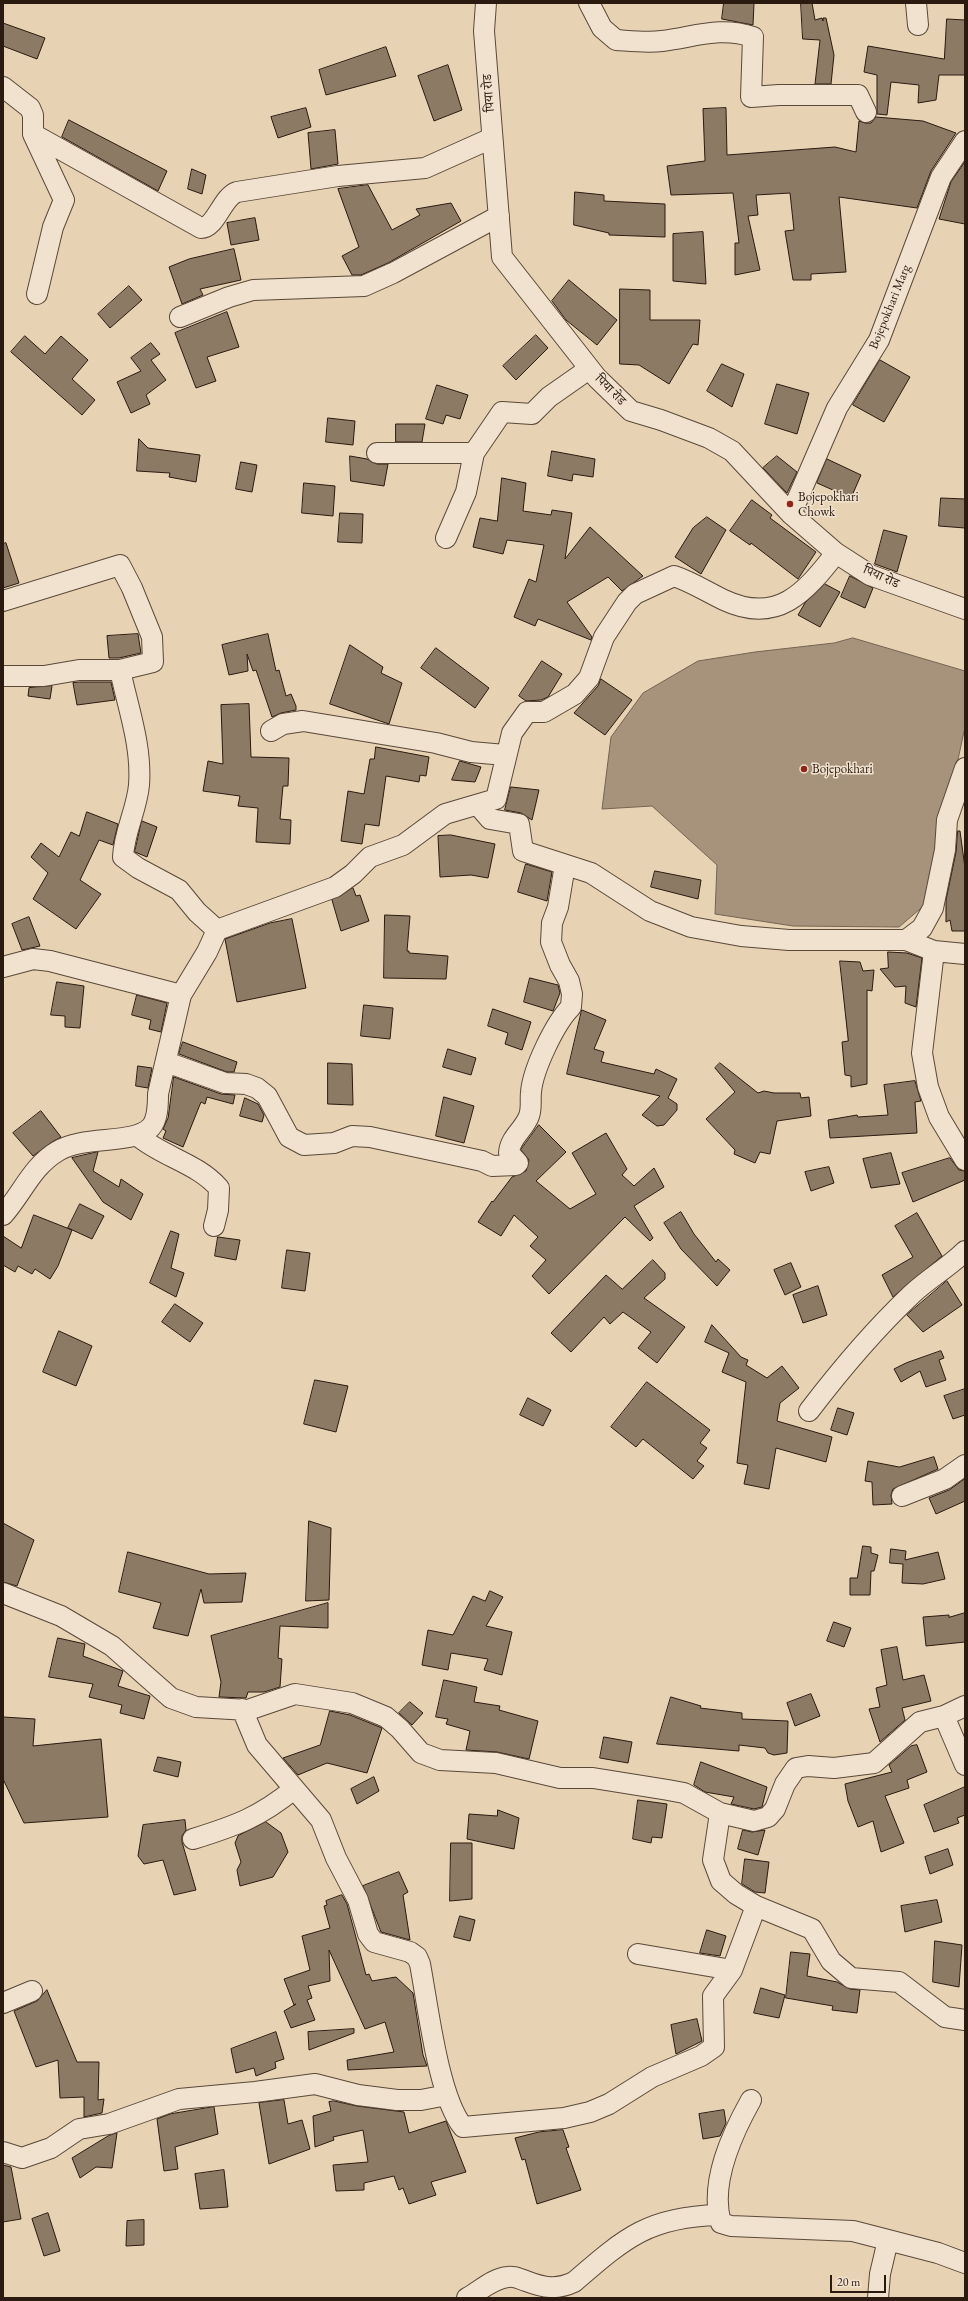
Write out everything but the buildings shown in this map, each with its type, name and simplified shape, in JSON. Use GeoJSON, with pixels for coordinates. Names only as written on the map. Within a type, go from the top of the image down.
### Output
{"type":"FeatureCollection","features":[{"type":"Feature","properties":{"kind":"street","name":"पिया रोड"},"geometry":{"type":"LineString","coordinates":[[486,3],[484,31],[502,257],[590,369],[631,411],[661,420],[709,438],[732,451],[791,514],[836,553],[870,575],[965,609]]}},
{"type":"Feature","properties":{"kind":"street"},"geometry":{"type":"LineString","coordinates":[[589,3],[602,28],[616,40],[660,41],[711,31],[742,33],[753,37],[751,97],[779,95],[858,95],[866,112]]}},
{"type":"Feature","properties":{"kind":"street"},"geometry":{"type":"LineString","coordinates":[[916,3],[918,25]]}},
{"type":"Feature","properties":{"kind":"street"},"geometry":{"type":"LineString","coordinates":[[3,87],[30,108],[33,115],[34,134],[64,200],[53,227],[37,294]]}},
{"type":"Feature","properties":{"kind":"street"},"geometry":{"type":"LineString","coordinates":[[34,134],[201,228],[209,226],[231,194],[237,192],[338,176],[425,168],[492,138]]}},
{"type":"Feature","properties":{"kind":"street","name":"Bojepokhari Marg"},"geometry":{"type":"LineString","coordinates":[[791,514],[837,408],[879,340],[941,177],[965,141]]}},
{"type":"Feature","properties":{"kind":"street"},"geometry":{"type":"LineString","coordinates":[[180,317],[229,297],[254,290],[364,286],[393,273],[499,216]]}},
{"type":"Feature","properties":{"kind":"street"},"geometry":{"type":"LineString","coordinates":[[446,538],[466,492],[474,453],[502,412],[532,414],[549,397],[590,369]]}},
{"type":"Feature","properties":{"kind":"street"},"geometry":{"type":"LineString","coordinates":[[377,453],[474,453]]}},
{"type":"Feature","properties":{"kind":"street"},"geometry":{"type":"LineString","coordinates":[[3,1215],[16,1201],[30,1175],[59,1150],[81,1142],[138,1136],[152,1126],[158,1111],[158,1094],[182,996],[208,952],[217,930],[335,887],[353,874],[370,858],[403,845],[445,814],[496,799],[505,755],[512,734],[528,712],[544,712],[563,703],[575,694],[589,678],[604,637],[627,602],[635,594],[674,576],[692,582],[724,600],[762,611],[793,600],[836,553]]}},
{"type":"Feature","properties":{"kind":"street"},"geometry":{"type":"LineString","coordinates":[[3,601],[120,565],[132,588],[152,637],[153,662],[120,670],[79,670],[44,676],[3,676]]}},
{"type":"Feature","properties":{"kind":"street"},"geometry":{"type":"LineString","coordinates":[[120,670],[140,756],[139,787],[124,840],[123,857],[138,868],[179,890],[197,912],[217,930]]}},
{"type":"Feature","properties":{"kind":"street"},"geometry":{"type":"LineString","coordinates":[[271,732],[283,724],[303,721],[436,742],[472,752],[505,755]]}},
{"type":"Feature","properties":{"kind":"street"},"geometry":{"type":"LineString","coordinates":[[906,940],[922,928],[933,908],[945,850],[947,820],[965,768]]}},
{"type":"Feature","properties":{"kind":"street"},"geometry":{"type":"LineString","coordinates":[[478,805],[490,819],[519,824],[523,851],[591,873],[650,911],[691,927],[741,936],[789,940],[906,940],[934,951],[965,954]]}},
{"type":"Feature","properties":{"kind":"street"},"geometry":{"type":"LineString","coordinates":[[166,1062],[225,1083],[246,1084],[257,1088],[266,1096],[289,1137],[304,1146],[334,1143],[352,1136],[370,1137],[465,1157],[492,1166],[516,1165],[518,1163],[509,1153],[514,1137],[528,1118],[532,1104],[531,1092],[538,1068],[562,1017],[572,1008],[572,994],[569,981],[560,965],[551,942],[552,923],[558,907],[565,865]]}},
{"type":"Feature","properties":{"kind":"street"},"geometry":{"type":"LineString","coordinates":[[934,951],[922,1053],[928,1087],[939,1117],[965,1160]]}},
{"type":"Feature","properties":{"kind":"street"},"geometry":{"type":"LineString","coordinates":[[3,967],[33,959],[50,961],[182,996]]}},
{"type":"Feature","properties":{"kind":"street"},"geometry":{"type":"LineString","coordinates":[[138,1136],[152,1148],[208,1176],[219,1188],[214,1226]]}},
{"type":"Feature","properties":{"kind":"street"},"geometry":{"type":"LineString","coordinates":[[809,1411],[845,1363],[890,1315],[914,1292],[965,1251]]}},
{"type":"Feature","properties":{"kind":"street"},"geometry":{"type":"LineString","coordinates":[[902,1496],[945,1479],[965,1465]]}},
{"type":"Feature","properties":{"kind":"street"},"geometry":{"type":"LineString","coordinates":[[3,1593],[60,1616],[112,1646],[171,1698],[196,1707],[248,1710],[295,1694],[352,1703],[386,1717],[400,1729],[421,1753],[440,1760],[496,1763],[560,1778],[593,1778],[684,1793],[720,1813],[754,1821],[768,1817],[775,1809],[785,1784],[796,1768],[808,1766],[834,1768],[874,1763],[920,1722],[944,1716],[965,1706]]}},
{"type":"Feature","properties":{"kind":"street"},"geometry":{"type":"LineString","coordinates":[[242,1709],[257,1745],[320,1820],[336,1858],[358,1900],[368,1934],[374,1942],[410,1952],[417,1957],[420,1964],[447,2095],[454,2114],[463,2127],[564,2118],[609,2104],[652,2077],[701,2056],[714,2047],[713,1996],[732,1970],[756,1906]]}},
{"type":"Feature","properties":{"kind":"street"},"geometry":{"type":"LineString","coordinates":[[944,1716],[965,1765]]}},
{"type":"Feature","properties":{"kind":"street"},"geometry":{"type":"LineString","coordinates":[[194,1839],[232,1827],[263,1813],[294,1789]]}},
{"type":"Feature","properties":{"kind":"street"},"geometry":{"type":"LineString","coordinates":[[720,1813],[713,1860],[721,1881],[736,1894],[756,1906],[812,1929],[831,1961],[851,1978],[899,1982],[945,2017],[965,2020]]}},
{"type":"Feature","properties":{"kind":"street"},"geometry":{"type":"LineString","coordinates":[[638,1954],[732,1970]]}},
{"type":"Feature","properties":{"kind":"street"},"geometry":{"type":"LineString","coordinates":[[3,2003],[32,1991]]}},
{"type":"Feature","properties":{"kind":"street"},"geometry":{"type":"LineString","coordinates":[[3,2152],[22,2158],[51,2148],[79,2129],[109,2124],[179,2099],[255,2092],[315,2084],[358,2095],[397,2100],[421,2100],[447,2095]]}},
{"type":"Feature","properties":{"kind":"street"},"geometry":{"type":"LineString","coordinates":[[751,2100],[735,2128],[725,2154],[718,2196],[718,2214],[721,2223],[731,2226],[853,2231],[938,2253],[965,2263]]}},
{"type":"Feature","properties":{"kind":"street"},"geometry":{"type":"LineString","coordinates":[[467,2298],[498,2279],[509,2277],[515,2277],[541,2288],[565,2286],[574,2282],[626,2238],[643,2229],[695,2215],[718,2214]]}},
{"type":"Feature","properties":{"kind":"street"},"geometry":{"type":"LineString","coordinates":[[878,2298],[880,2274],[888,2240]]}},
{"type":"Feature","properties":{"kind":"shaded area"},"geometry":{"type":"Polygon","coordinates":[[[853,638],[965,671],[965,727],[927,903],[899,927],[793,926],[715,914],[717,865],[652,806],[602,809],[611,737],[643,693],[698,661],[755,652],[834,643],[853,638]]]}},
{"type":"Feature","properties":{"kind":"place","name":"Bojepokhari Chowk"},"geometry":{"type":"Point","coordinates":[790,504]}},
{"type":"Feature","properties":{"kind":"place","name":"Bojepokhari"},"geometry":{"type":"Point","coordinates":[804,769]}}]}
